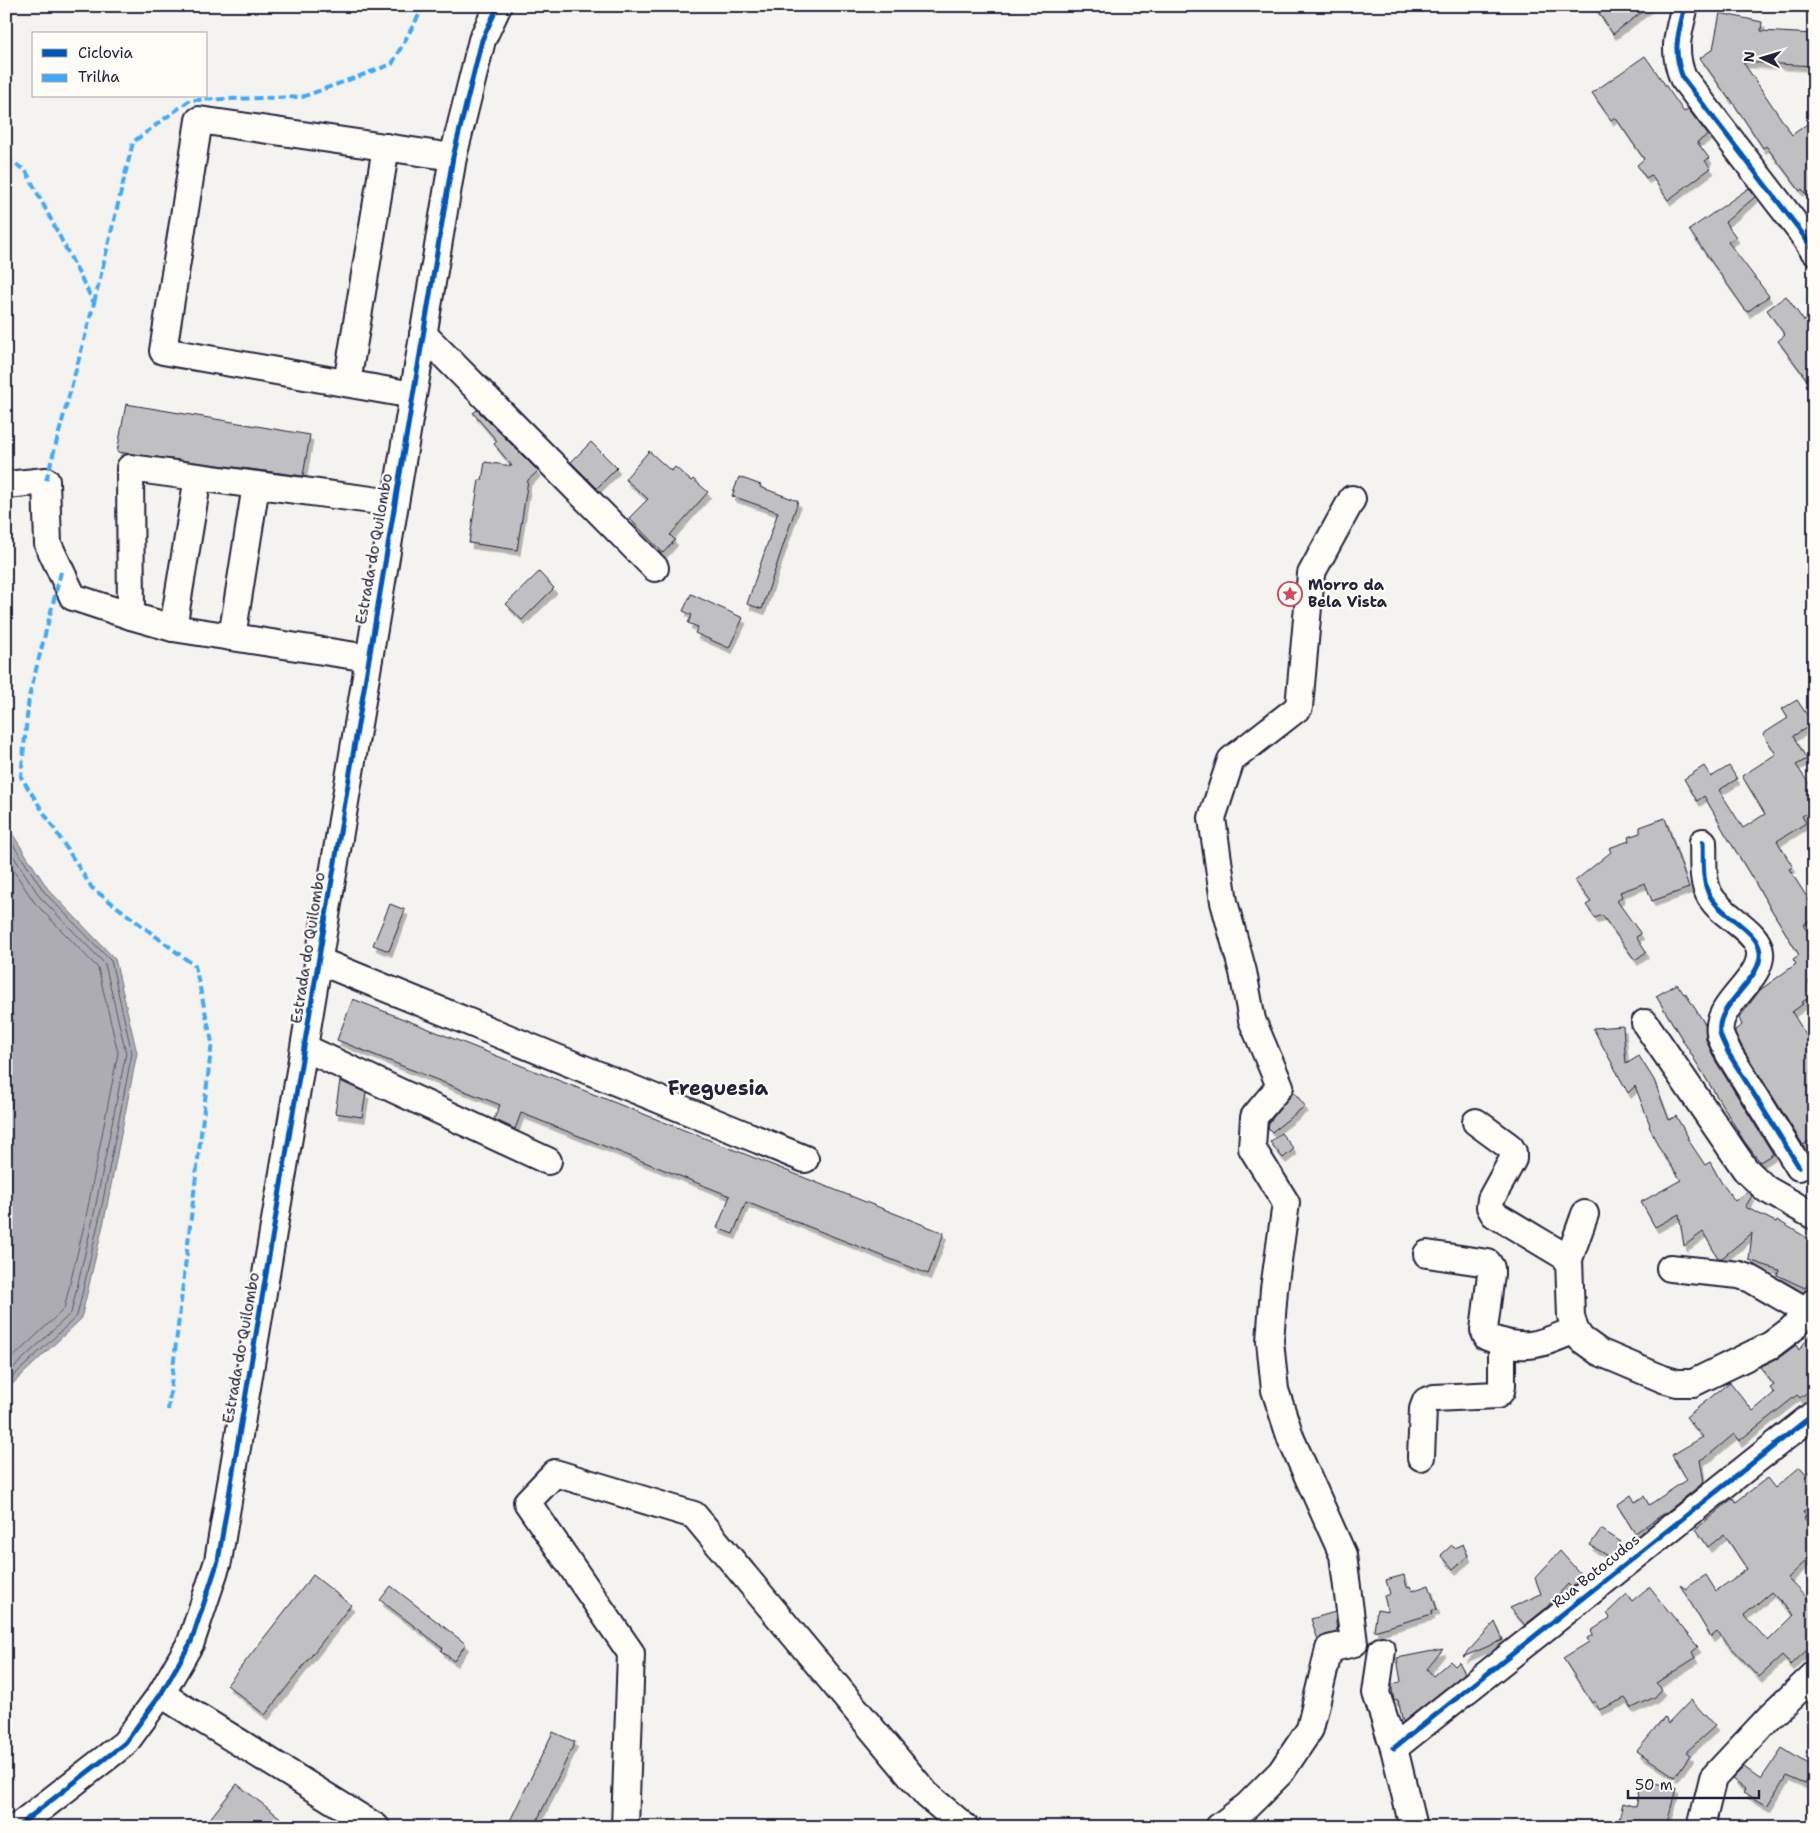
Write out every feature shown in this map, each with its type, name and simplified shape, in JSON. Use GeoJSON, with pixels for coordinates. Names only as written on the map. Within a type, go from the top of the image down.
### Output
{"type":"FeatureCollection","features":[{"type":"Feature","properties":{"kind":"street","name":"Estrada do Quilombo"},"geometry":{"type":"LineString","coordinates":[[17,1827],[125,1743],[161,1694],[191,1642],[218,1561],[453,156],[482,40],[498,6]]}},
{"type":"Feature","properties":{"kind":"street"},"geometry":{"type":"LineString","coordinates":[[1685,6],[1676,49],[1683,78],[1806,223],[1814,251]]}},
{"type":"Feature","properties":{"kind":"street"},"geometry":{"type":"LineString","coordinates":[[413,395],[162,351],[199,120],[453,156]]}},
{"type":"Feature","properties":{"kind":"street"},"geometry":{"type":"LineString","coordinates":[[348,384],[386,147]]}},
{"type":"Feature","properties":{"kind":"street"},"geometry":{"type":"LineString","coordinates":[[423,334],[655,568]]}},
{"type":"Feature","properties":{"kind":"street"},"geometry":{"type":"LineString","coordinates":[[131,616],[130,468],[394,503]]}},
{"type":"Feature","properties":{"kind":"street"},"geometry":{"type":"LineString","coordinates":[[173,628],[198,477]]}},
{"type":"Feature","properties":{"kind":"street"},"geometry":{"type":"LineString","coordinates":[[6,485],[46,481],[48,544],[73,597],[173,628],[369,658]]}},
{"type":"Feature","properties":{"kind":"street"},"geometry":{"type":"LineString","coordinates":[[232,637],[256,485]]}},
{"type":"Feature","properties":{"kind":"street"},"geometry":{"type":"LineString","coordinates":[[1219,1827],[1247,1806],[1281,1772],[1310,1729],[1328,1649],[1354,1643],[1343,1555],[1292,1439],[1275,1390],[1270,1341],[1274,1289],[1286,1203],[1252,1148],[1254,1117],[1280,1086],[1252,1020],[1243,972],[1224,902],[1212,818],[1231,760],[1299,707],[1311,574],[1352,499]]}},
{"type":"Feature","properties":{"kind":"street"},"geometry":{"type":"LineString","coordinates":[[1703,842],[1704,875],[1709,895],[1725,914],[1749,933],[1758,943],[1760,954],[1754,974],[1732,1001],[1722,1018],[1720,1035],[1729,1054],[1806,1162],[1766,1189]]}},
{"type":"Feature","properties":{"kind":"street"},"geometry":{"type":"LineString","coordinates":[[319,961],[805,1159]]}},
{"type":"Feature","properties":{"kind":"street"},"geometry":{"type":"LineString","coordinates":[[1645,1023],[1745,1169],[1766,1189],[1814,1216]]}},
{"type":"Feature","properties":{"kind":"street"},"geometry":{"type":"LineString","coordinates":[[305,1048],[548,1161]]}},
{"type":"Feature","properties":{"kind":"street"},"geometry":{"type":"LineString","coordinates":[[1476,1122],[1514,1152],[1513,1159],[1491,1199],[1490,1208],[1494,1214],[1570,1259]]}},
{"type":"Feature","properties":{"kind":"street"},"geometry":{"type":"LineString","coordinates":[[1585,1214],[1570,1259],[1571,1316],[1575,1330],[1581,1339],[1599,1352],[1677,1383],[1693,1383],[1771,1345],[1792,1329],[1811,1307],[1752,1279],[1739,1275],[1670,1268]]}},
{"type":"Feature","properties":{"kind":"street"},"geometry":{"type":"LineString","coordinates":[[1427,1254],[1488,1263],[1491,1268],[1491,1274],[1484,1330],[1487,1336],[1502,1342],[1523,1346],[1542,1344],[1575,1330]]}},
{"type":"Feature","properties":{"kind":"street"},"geometry":{"type":"LineString","coordinates":[[1421,1457],[1423,1409],[1426,1401],[1434,1398],[1497,1395],[1501,1391],[1502,1386],[1502,1342]]}},
{"type":"Feature","properties":{"kind":"street","name":"Rua Botocudos"},"geometry":{"type":"LineString","coordinates":[[1394,1748],[1814,1414]]}},
{"type":"Feature","properties":{"kind":"street"},"geometry":{"type":"LineString","coordinates":[[625,1827],[631,1653],[527,1502],[556,1473],[694,1515],[927,1795],[965,1827]]}},
{"type":"Feature","properties":{"kind":"street"},"geometry":{"type":"LineString","coordinates":[[1382,1650],[1376,1693],[1394,1748],[1413,1827]]}},
{"type":"Feature","properties":{"kind":"street"},"geometry":{"type":"LineString","coordinates":[[1701,1827],[1713,1778],[1770,1717],[1814,1675]]}},
{"type":"Feature","properties":{"kind":"street"},"geometry":{"type":"LineString","coordinates":[[161,1694],[376,1827]]}},
{"type":"Feature","properties":{"kind":"water"},"geometry":{"type":"Polygon","coordinates":[[[6,824],[48,889],[115,959],[137,1053],[104,1221],[81,1319],[6,1390],[6,824]]]}},
{"type":"Feature","properties":{"kind":"building"},"geometry":{"type":"Polygon","coordinates":[[[1594,6],[1650,6],[1613,34],[1594,6]]]}},
{"type":"Feature","properties":{"kind":"building"},"geometry":{"type":"Polygon","coordinates":[[[1720,13],[1762,22],[1761,31],[1814,34],[1814,66],[1743,62],[1792,135],[1814,119],[1814,205],[1802,189],[1800,191],[1766,146],[1763,148],[1730,98],[1700,58],[1713,49],[1720,13]]]}},
{"type":"Feature","properties":{"kind":"building"},"geometry":{"type":"Polygon","coordinates":[[[1645,56],[1684,112],[1688,109],[1708,135],[1697,142],[1709,158],[1705,161],[1711,168],[1668,200],[1651,175],[1646,178],[1637,165],[1644,159],[1615,117],[1611,120],[1592,93],[1645,56]]]}},
{"type":"Feature","properties":{"kind":"building"},"geometry":{"type":"Polygon","coordinates":[[[1749,188],[1755,197],[1725,222],[1736,237],[1728,242],[1769,296],[1747,312],[1689,230],[1749,188]]]}},
{"type":"Feature","properties":{"kind":"building"},"geometry":{"type":"Polygon","coordinates":[[[1786,296],[1804,321],[1814,314],[1814,389],[1778,341],[1785,335],[1767,310],[1786,296]]]}},
{"type":"Feature","properties":{"kind":"building"},"geometry":{"type":"Polygon","coordinates":[[[126,404],[310,435],[303,476],[117,452],[126,404]]]}},
{"type":"Feature","properties":{"kind":"building"},"geometry":{"type":"Polygon","coordinates":[[[477,410],[538,471],[528,480],[517,550],[469,543],[479,480],[482,480],[485,462],[512,466],[494,444],[497,441],[473,413],[477,410]]]}},
{"type":"Feature","properties":{"kind":"building"},"geometry":{"type":"Polygon","coordinates":[[[591,442],[617,468],[597,488],[571,462],[591,442]]]}},
{"type":"Feature","properties":{"kind":"building"},"geometry":{"type":"Polygon","coordinates":[[[649,451],[671,471],[675,467],[708,492],[670,535],[675,540],[663,553],[629,518],[648,499],[625,479],[649,451]]]}},
{"type":"Feature","properties":{"kind":"building"},"geometry":{"type":"Polygon","coordinates":[[[739,477],[798,501],[762,609],[747,604],[778,512],[732,496],[739,477]]]}},
{"type":"Feature","properties":{"kind":"building"},"geometry":{"type":"Polygon","coordinates":[[[539,572],[554,588],[522,620],[506,604],[539,572]]]}},
{"type":"Feature","properties":{"kind":"building"},"geometry":{"type":"Polygon","coordinates":[[[691,594],[743,618],[729,648],[695,633],[698,627],[688,623],[692,615],[683,611],[691,594]]]}},
{"type":"Feature","properties":{"kind":"building"},"geometry":{"type":"Polygon","coordinates":[[[1797,700],[1813,724],[1793,736],[1807,759],[1796,765],[1814,791],[1814,809],[1802,816],[1806,823],[1777,841],[1793,867],[1789,869],[1814,908],[1814,917],[1803,925],[1814,942],[1814,980],[1808,982],[1814,994],[1792,1012],[1814,1048],[1814,1138],[1803,1145],[1742,1047],[1735,1032],[1742,1025],[1739,1018],[1760,990],[1796,964],[1793,959],[1799,955],[1704,796],[1697,801],[1684,779],[1704,766],[1711,777],[1729,766],[1737,779],[1719,790],[1743,828],[1765,814],[1742,776],[1776,754],[1763,734],[1788,718],[1782,709],[1797,700]]]}},
{"type":"Feature","properties":{"kind":"building"},"geometry":{"type":"Polygon","coordinates":[[[1665,818],[1689,888],[1652,901],[1645,883],[1620,892],[1622,897],[1617,901],[1641,934],[1636,937],[1646,952],[1635,960],[1602,915],[1595,918],[1586,905],[1591,902],[1575,881],[1611,852],[1609,848],[1629,841],[1628,837],[1640,833],[1640,827],[1665,818]]]}},
{"type":"Feature","properties":{"kind":"building"},"geometry":{"type":"Polygon","coordinates":[[[390,904],[405,910],[389,951],[373,945],[390,904]]]}},
{"type":"Feature","properties":{"kind":"building"},"geometry":{"type":"Polygon","coordinates":[[[1677,984],[1705,1024],[1706,1040],[1715,1060],[1773,1154],[1760,1162],[1744,1141],[1656,996],[1677,984]]]}},
{"type":"Feature","properties":{"kind":"building"},"geometry":{"type":"Polygon","coordinates":[[[353,999],[944,1233],[928,1274],[746,1202],[733,1234],[717,1228],[730,1196],[521,1113],[515,1129],[494,1119],[500,1105],[337,1040],[353,999]]]}},
{"type":"Feature","properties":{"kind":"building"},"geometry":{"type":"Polygon","coordinates":[[[1623,1026],[1626,1064],[1639,1056],[1654,1080],[1669,1120],[1676,1116],[1687,1138],[1705,1165],[1710,1162],[1721,1182],[1735,1201],[1748,1192],[1752,1196],[1745,1207],[1776,1222],[1777,1220],[1814,1242],[1814,1275],[1805,1288],[1777,1275],[1779,1270],[1749,1260],[1752,1233],[1722,1258],[1718,1258],[1703,1232],[1684,1246],[1679,1214],[1655,1227],[1641,1202],[1681,1180],[1659,1148],[1635,1086],[1628,1093],[1593,1028],[1623,1026]]]}},
{"type":"Feature","properties":{"kind":"building"},"geometry":{"type":"Polygon","coordinates":[[[340,1081],[366,1093],[362,1117],[335,1113],[340,1081]]]}},
{"type":"Feature","properties":{"kind":"building"},"geometry":{"type":"Polygon","coordinates":[[[1293,1091],[1305,1106],[1272,1132],[1268,1128],[1269,1123],[1293,1091]]]}},
{"type":"Feature","properties":{"kind":"building"},"geometry":{"type":"Polygon","coordinates":[[[1281,1133],[1294,1149],[1283,1158],[1270,1142],[1281,1133]]]}},
{"type":"Feature","properties":{"kind":"building"},"geometry":{"type":"Polygon","coordinates":[[[1814,1330],[1814,1387],[1800,1398],[1797,1395],[1739,1441],[1734,1434],[1700,1460],[1704,1482],[1668,1511],[1635,1533],[1617,1505],[1631,1495],[1635,1502],[1644,1496],[1649,1505],[1686,1480],[1672,1455],[1703,1437],[1686,1417],[1730,1382],[1753,1411],[1774,1393],[1770,1388],[1774,1385],[1760,1367],[1780,1357],[1796,1345],[1799,1350],[1814,1330]]]}},
{"type":"Feature","properties":{"kind":"building"},"geometry":{"type":"Polygon","coordinates":[[[1800,1467],[1807,1475],[1814,1468],[1814,1503],[1803,1512],[1806,1516],[1804,1518],[1814,1530],[1814,1553],[1788,1578],[1814,1605],[1814,1643],[1791,1665],[1782,1656],[1759,1677],[1717,1632],[1711,1637],[1680,1585],[1686,1589],[1706,1575],[1716,1591],[1747,1569],[1724,1534],[1708,1547],[1696,1529],[1733,1498],[1736,1502],[1767,1478],[1775,1488],[1800,1467]],[[1771,1592],[1744,1615],[1768,1641],[1794,1615],[1771,1592]]]}},
{"type":"Feature","properties":{"kind":"building"},"geometry":{"type":"Polygon","coordinates":[[[1601,1529],[1621,1542],[1617,1545],[1621,1547],[1620,1549],[1610,1557],[1590,1545],[1601,1529]]]}},
{"type":"Feature","properties":{"kind":"building"},"geometry":{"type":"Polygon","coordinates":[[[1463,1544],[1468,1556],[1453,1569],[1441,1555],[1452,1545],[1454,1548],[1463,1544]]]}},
{"type":"Feature","properties":{"kind":"building"},"geometry":{"type":"Polygon","coordinates":[[[1560,1551],[1584,1578],[1571,1588],[1568,1584],[1544,1610],[1525,1625],[1510,1608],[1541,1594],[1535,1578],[1560,1551]]]}},
{"type":"Feature","properties":{"kind":"building"},"geometry":{"type":"Polygon","coordinates":[[[313,1575],[351,1605],[265,1715],[227,1685],[313,1575]]]}},
{"type":"Feature","properties":{"kind":"building"},"geometry":{"type":"Polygon","coordinates":[[[1404,1575],[1407,1587],[1410,1586],[1412,1591],[1429,1585],[1437,1610],[1431,1611],[1432,1614],[1374,1631],[1377,1609],[1388,1611],[1384,1596],[1390,1594],[1386,1580],[1404,1575]]]}},
{"type":"Feature","properties":{"kind":"building"},"geometry":{"type":"Polygon","coordinates":[[[391,1586],[466,1644],[454,1661],[441,1651],[443,1648],[380,1600],[391,1586]]]}},
{"type":"Feature","properties":{"kind":"building"},"geometry":{"type":"Polygon","coordinates":[[[1649,1587],[1698,1647],[1692,1652],[1695,1658],[1656,1683],[1662,1689],[1655,1697],[1632,1708],[1625,1698],[1599,1710],[1595,1701],[1592,1703],[1563,1658],[1589,1642],[1587,1638],[1593,1635],[1591,1631],[1610,1618],[1607,1613],[1627,1594],[1632,1601],[1649,1587]]]}},
{"type":"Feature","properties":{"kind":"building"},"geometry":{"type":"Polygon","coordinates":[[[1335,1612],[1337,1632],[1325,1635],[1318,1640],[1311,1619],[1335,1612]]]}},
{"type":"Feature","properties":{"kind":"building"},"geometry":{"type":"Polygon","coordinates":[[[1495,1622],[1503,1640],[1463,1657],[1495,1622]]]}},
{"type":"Feature","properties":{"kind":"building"},"geometry":{"type":"Polygon","coordinates":[[[1443,1649],[1427,1669],[1433,1676],[1450,1661],[1455,1666],[1459,1662],[1465,1673],[1403,1722],[1398,1700],[1394,1701],[1392,1689],[1392,1684],[1401,1682],[1397,1658],[1443,1649]]]}},
{"type":"Feature","properties":{"kind":"building"},"geometry":{"type":"Polygon","coordinates":[[[1691,1700],[1715,1726],[1686,1752],[1690,1755],[1675,1777],[1637,1751],[1665,1717],[1668,1724],[1691,1700]]]}},
{"type":"Feature","properties":{"kind":"building"},"geometry":{"type":"Polygon","coordinates":[[[553,1732],[575,1742],[534,1827],[507,1827],[553,1732]]]}},
{"type":"Feature","properties":{"kind":"building"},"geometry":{"type":"Polygon","coordinates":[[[1782,1748],[1814,1768],[1814,1770],[1805,1784],[1786,1776],[1768,1806],[1743,1792],[1745,1789],[1732,1779],[1744,1767],[1761,1779],[1782,1748]]]}},
{"type":"Feature","properties":{"kind":"building"},"geometry":{"type":"Polygon","coordinates":[[[1642,1780],[1676,1788],[1666,1827],[1617,1827],[1623,1803],[1636,1807],[1642,1780]]]}},
{"type":"Feature","properties":{"kind":"building"},"geometry":{"type":"Polygon","coordinates":[[[237,1784],[292,1827],[218,1827],[209,1820],[237,1784]]]}},
{"type":"Feature","properties":{"kind":"marked path"},"geometry":{"type":"LineString","coordinates":[[94,303],[133,142],[190,100],[302,97],[392,64],[424,6]]}},
{"type":"Feature","properties":{"kind":"marked path"},"geometry":{"type":"LineString","coordinates":[[6,158],[26,171],[94,303],[46,481]]}},
{"type":"Feature","properties":{"kind":"marked path"},"geometry":{"type":"LineString","coordinates":[[61,572],[29,697],[21,777],[92,888],[195,966],[212,1042],[168,1410]]}},
{"type":"Feature","properties":{"kind":"cycle path"},"geometry":{"type":"LineString","coordinates":[[17,1827],[125,1743],[161,1694],[191,1642],[218,1561],[453,157],[482,40],[498,6]]}},
{"type":"Feature","properties":{"kind":"cycle path"},"geometry":{"type":"LineString","coordinates":[[1685,6],[1677,42],[1678,59],[1683,78],[1814,251]]}},
{"type":"Feature","properties":{"kind":"cycle path"},"geometry":{"type":"LineString","coordinates":[[1703,842],[1704,877],[1710,896],[1722,910],[1753,937],[1758,944],[1760,952],[1759,962],[1754,972],[1731,1002],[1720,1022],[1722,1041],[1799,1167]]}},
{"type":"Feature","properties":{"kind":"cycle path"},"geometry":{"type":"LineString","coordinates":[[1394,1748],[1814,1414]]}},
{"type":"Feature","properties":{"kind":"place","name":"Morro da Bela Vista"},"geometry":{"type":"Point","coordinates":[1290,594]}},
{"type":"Feature","properties":{"kind":"district","name":"Freguesia"},"geometry":{"type":"Point","coordinates":[718,1088]}}]}
